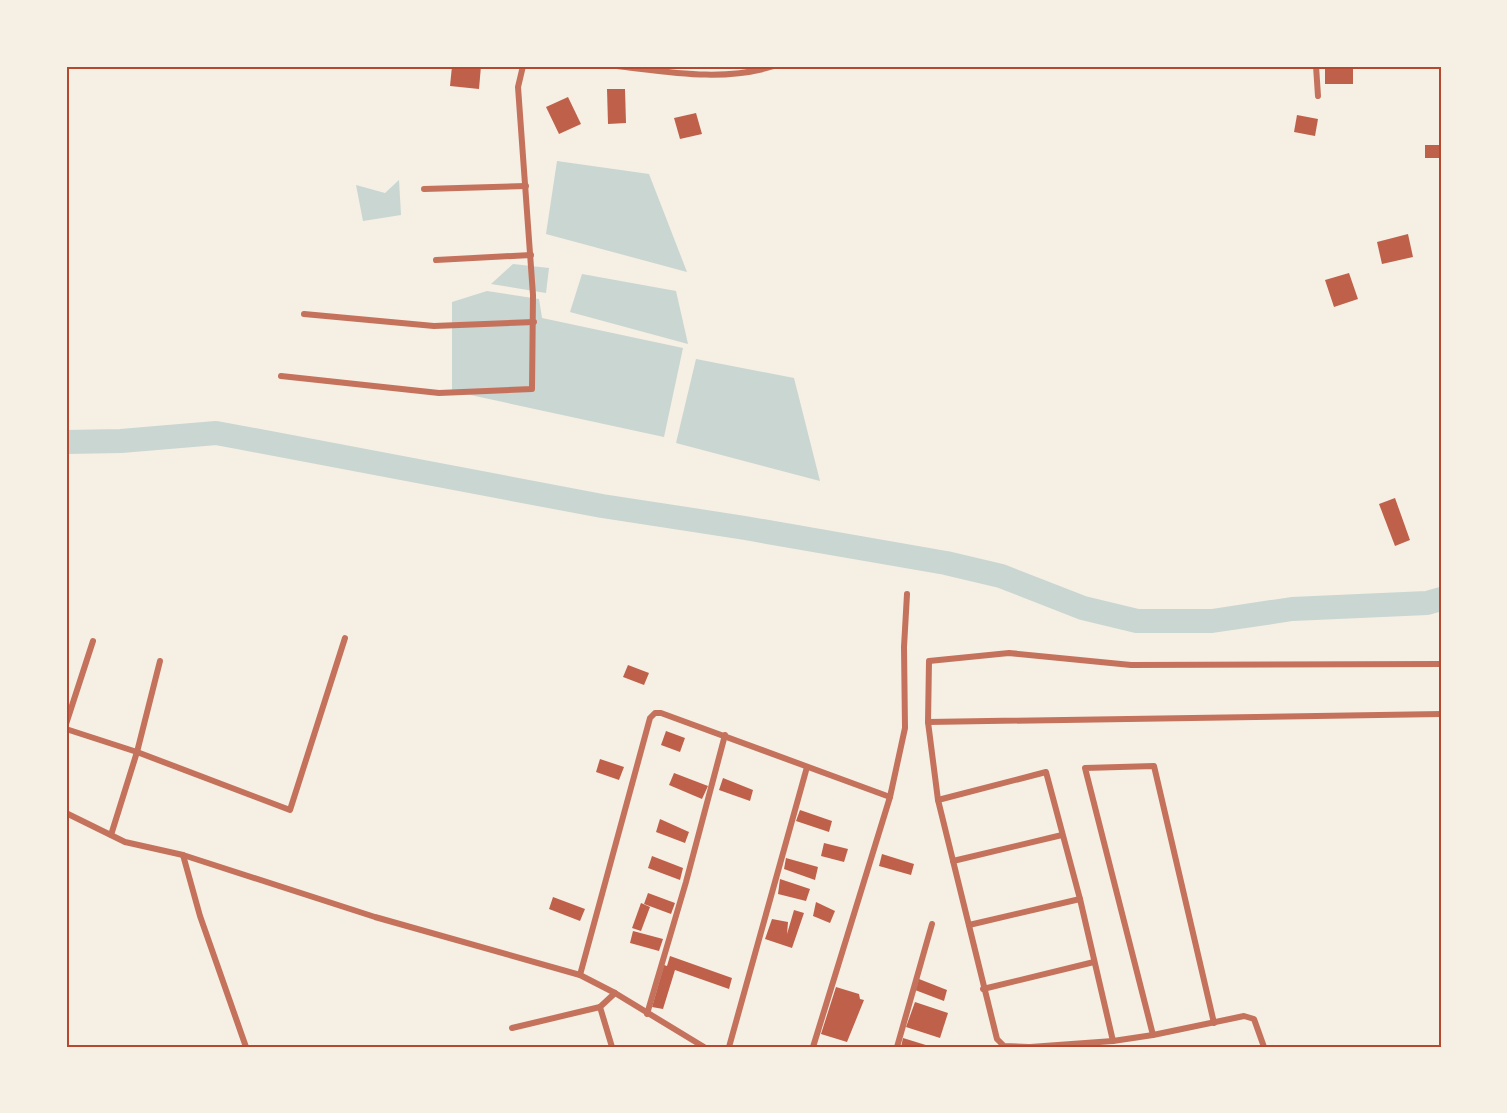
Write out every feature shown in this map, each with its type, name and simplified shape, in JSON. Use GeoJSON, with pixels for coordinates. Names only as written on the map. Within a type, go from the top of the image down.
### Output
{"type":"FeatureCollection","features":[{"type":"Feature","properties":{"kind":"street"},"geometry":{"type":"LineString","coordinates":[[281,376],[439,393],[532,389],[534,322],[531,255],[518,87],[524,66]]}},
{"type":"Feature","properties":{"kind":"street"},"geometry":{"type":"LineString","coordinates":[[617,66],[684,75],[722,75],[774,66]]}},
{"type":"Feature","properties":{"kind":"street"},"geometry":{"type":"LineString","coordinates":[[1316,66],[1318,96]]}},
{"type":"Feature","properties":{"kind":"street"},"geometry":{"type":"LineString","coordinates":[[424,189],[526,186]]}},
{"type":"Feature","properties":{"kind":"street"},"geometry":{"type":"LineString","coordinates":[[436,260],[531,255]]}},
{"type":"Feature","properties":{"kind":"street"},"geometry":{"type":"LineString","coordinates":[[304,314],[434,326],[534,322]]}},
{"type":"Feature","properties":{"kind":"street"},"geometry":{"type":"LineString","coordinates":[[813,1047],[890,797],[905,728],[904,647],[907,594]]}},
{"type":"Feature","properties":{"kind":"street"},"geometry":{"type":"LineString","coordinates":[[93,641],[66,726],[290,810],[345,638]]}},
{"type":"Feature","properties":{"kind":"street"},"geometry":{"type":"LineString","coordinates":[[1264,1047],[1254,1019],[1244,1016],[1113,1041],[1029,1047],[1004,1046],[997,1040],[938,800],[928,722],[929,661],[1009,653],[1131,665],[1441,664]]}},
{"type":"Feature","properties":{"kind":"street"},"geometry":{"type":"LineString","coordinates":[[111,835],[137,752],[160,661]]}},
{"type":"Feature","properties":{"kind":"street"},"geometry":{"type":"LineString","coordinates":[[580,975],[650,718],[655,713],[725,735],[890,797]]}},
{"type":"Feature","properties":{"kind":"street"},"geometry":{"type":"LineString","coordinates":[[928,722],[1441,714]]}},
{"type":"Feature","properties":{"kind":"street"},"geometry":{"type":"LineString","coordinates":[[647,1014],[686,882],[725,735]]}},
{"type":"Feature","properties":{"kind":"street"},"geometry":{"type":"LineString","coordinates":[[1153,1035],[1085,768],[1154,766],[1214,1023]]}},
{"type":"Feature","properties":{"kind":"street"},"geometry":{"type":"LineString","coordinates":[[729,1047],[807,767]]}},
{"type":"Feature","properties":{"kind":"street"},"geometry":{"type":"LineString","coordinates":[[938,800],[1046,772],[1080,899],[1113,1041]]}},
{"type":"Feature","properties":{"kind":"street"},"geometry":{"type":"LineString","coordinates":[[66,813],[125,842],[183,855],[375,917],[580,975],[615,993],[704,1047]]}},
{"type":"Feature","properties":{"kind":"street"},"geometry":{"type":"LineString","coordinates":[[953,861],[1062,835]]}},
{"type":"Feature","properties":{"kind":"street"},"geometry":{"type":"LineString","coordinates":[[183,855],[200,916],[246,1047]]}},
{"type":"Feature","properties":{"kind":"street"},"geometry":{"type":"LineString","coordinates":[[969,924],[1080,899]]}},
{"type":"Feature","properties":{"kind":"street"},"geometry":{"type":"LineString","coordinates":[[897,1047],[932,924]]}},
{"type":"Feature","properties":{"kind":"street"},"geometry":{"type":"LineString","coordinates":[[983,989],[1094,962]]}},
{"type":"Feature","properties":{"kind":"street"},"geometry":{"type":"LineString","coordinates":[[512,1028],[600,1007],[615,993]]}},
{"type":"Feature","properties":{"kind":"street"},"geometry":{"type":"LineString","coordinates":[[600,1007],[612,1047]]}},
{"type":"Feature","properties":{"kind":"shaded area"},"geometry":{"type":"Polygon","coordinates":[[[557,161],[649,174],[687,272],[546,234],[557,161]]]}},
{"type":"Feature","properties":{"kind":"shaded area"},"geometry":{"type":"Polygon","coordinates":[[[399,180],[401,215],[363,221],[356,185],[385,193],[399,180]]]}},
{"type":"Feature","properties":{"kind":"shaded area"},"geometry":{"type":"Polygon","coordinates":[[[513,264],[549,268],[546,293],[491,284],[513,264]]]}},
{"type":"Feature","properties":{"kind":"shaded area"},"geometry":{"type":"Polygon","coordinates":[[[582,274],[676,291],[688,344],[570,312],[582,274]]]}},
{"type":"Feature","properties":{"kind":"shaded area"},"geometry":{"type":"Polygon","coordinates":[[[487,291],[539,299],[542,318],[683,348],[664,437],[452,391],[452,302],[487,291]]]}},
{"type":"Feature","properties":{"kind":"shaded area"},"geometry":{"type":"Polygon","coordinates":[[[696,359],[794,378],[820,481],[676,443],[696,359]]]}},
{"type":"Feature","properties":{"kind":"building"},"geometry":{"type":"Polygon","coordinates":[[[452,66],[481,66],[479,89],[450,86],[452,66]]]}},
{"type":"Feature","properties":{"kind":"building"},"geometry":{"type":"Polygon","coordinates":[[[1325,66],[1353,66],[1353,84],[1325,84],[1325,66]]]}},
{"type":"Feature","properties":{"kind":"building"},"geometry":{"type":"Polygon","coordinates":[[[607,89],[625,89],[626,123],[608,124],[607,89]]]}},
{"type":"Feature","properties":{"kind":"building"},"geometry":{"type":"Polygon","coordinates":[[[568,97],[581,124],[559,134],[546,107],[568,97]]]}},
{"type":"Feature","properties":{"kind":"building"},"geometry":{"type":"Polygon","coordinates":[[[696,113],[702,134],[680,139],[674,118],[696,113]]]}},
{"type":"Feature","properties":{"kind":"building"},"geometry":{"type":"Polygon","coordinates":[[[1297,115],[1318,119],[1315,136],[1294,132],[1297,115]]]}},
{"type":"Feature","properties":{"kind":"building"},"geometry":{"type":"Polygon","coordinates":[[[1425,145],[1441,145],[1441,158],[1425,158],[1425,145]]]}},
{"type":"Feature","properties":{"kind":"building"},"geometry":{"type":"Polygon","coordinates":[[[1408,234],[1413,257],[1382,264],[1377,242],[1408,234]]]}},
{"type":"Feature","properties":{"kind":"building"},"geometry":{"type":"Polygon","coordinates":[[[1349,273],[1358,299],[1334,307],[1325,280],[1349,273]]]}},
{"type":"Feature","properties":{"kind":"building"},"geometry":{"type":"Polygon","coordinates":[[[1395,498],[1410,540],[1395,546],[1379,504],[1395,498]]]}},
{"type":"Feature","properties":{"kind":"building"},"geometry":{"type":"Polygon","coordinates":[[[628,665],[649,673],[644,685],[623,677],[628,665]]]}},
{"type":"Feature","properties":{"kind":"building"},"geometry":{"type":"Polygon","coordinates":[[[666,731],[685,738],[680,752],[661,745],[666,731]]]}},
{"type":"Feature","properties":{"kind":"building"},"geometry":{"type":"Polygon","coordinates":[[[600,759],[624,767],[619,780],[596,772],[600,759]]]}},
{"type":"Feature","properties":{"kind":"building"},"geometry":{"type":"Polygon","coordinates":[[[674,773],[708,786],[702,799],[669,785],[674,773]]]}},
{"type":"Feature","properties":{"kind":"building"},"geometry":{"type":"Polygon","coordinates":[[[723,778],[753,790],[750,801],[719,790],[723,778]]]}},
{"type":"Feature","properties":{"kind":"building"},"geometry":{"type":"Polygon","coordinates":[[[800,810],[832,821],[829,832],[796,821],[800,810]]]}},
{"type":"Feature","properties":{"kind":"building"},"geometry":{"type":"Polygon","coordinates":[[[660,819],[689,832],[685,843],[656,832],[660,819]]]}},
{"type":"Feature","properties":{"kind":"building"},"geometry":{"type":"Polygon","coordinates":[[[824,843],[848,849],[844,862],[821,856],[824,843]]]}},
{"type":"Feature","properties":{"kind":"building"},"geometry":{"type":"Polygon","coordinates":[[[882,854],[914,864],[911,875],[879,866],[882,854]]]}},
{"type":"Feature","properties":{"kind":"building"},"geometry":{"type":"Polygon","coordinates":[[[652,856],[683,868],[680,880],[648,868],[652,856]]]}},
{"type":"Feature","properties":{"kind":"building"},"geometry":{"type":"Polygon","coordinates":[[[786,858],[818,867],[815,880],[784,869],[786,858]]]}},
{"type":"Feature","properties":{"kind":"building"},"geometry":{"type":"Polygon","coordinates":[[[780,879],[810,889],[806,901],[778,894],[780,879]]]}},
{"type":"Feature","properties":{"kind":"building"},"geometry":{"type":"Polygon","coordinates":[[[648,893],[675,903],[671,914],[644,904],[648,893]]]}},
{"type":"Feature","properties":{"kind":"building"},"geometry":{"type":"Polygon","coordinates":[[[553,897],[585,909],[580,921],[549,909],[553,897]]]}},
{"type":"Feature","properties":{"kind":"building"},"geometry":{"type":"Polygon","coordinates":[[[816,902],[835,911],[830,923],[813,916],[816,902]]]}},
{"type":"Feature","properties":{"kind":"building"},"geometry":{"type":"Polygon","coordinates":[[[641,903],[650,907],[641,931],[632,928],[641,903]]]}},
{"type":"Feature","properties":{"kind":"building"},"geometry":{"type":"Polygon","coordinates":[[[794,910],[804,913],[792,948],[765,939],[772,919],[788,922],[787,934],[794,910]]]}},
{"type":"Feature","properties":{"kind":"building"},"geometry":{"type":"Polygon","coordinates":[[[633,931],[663,939],[659,951],[630,943],[633,931]]]}},
{"type":"Feature","properties":{"kind":"building"},"geometry":{"type":"Polygon","coordinates":[[[670,956],[732,978],[729,989],[675,970],[663,1009],[652,1007],[664,965],[667,966],[670,956]]]}},
{"type":"Feature","properties":{"kind":"building"},"geometry":{"type":"Polygon","coordinates":[[[919,979],[947,990],[944,1001],[915,990],[919,979]]]}},
{"type":"Feature","properties":{"kind":"building"},"geometry":{"type":"Polygon","coordinates":[[[836,987],[859,994],[860,999],[864,1000],[847,1042],[821,1034],[836,987]]]}},
{"type":"Feature","properties":{"kind":"building"},"geometry":{"type":"Polygon","coordinates":[[[915,1002],[948,1013],[940,1038],[906,1027],[915,1002]]]}},
{"type":"Feature","properties":{"kind":"building"},"geometry":{"type":"Polygon","coordinates":[[[903,1038],[929,1046],[929,1047],[901,1047],[903,1038]]]}},
{"type":"Feature","properties":{"kind":"waterway"},"geometry":{"type":"LineString","coordinates":[[66,442],[121,441],[216,433],[602,506],[946,563],[1001,576],[1083,608],[1137,621],[1212,621],[1292,609],[1427,603],[1441,599]]}}]}
